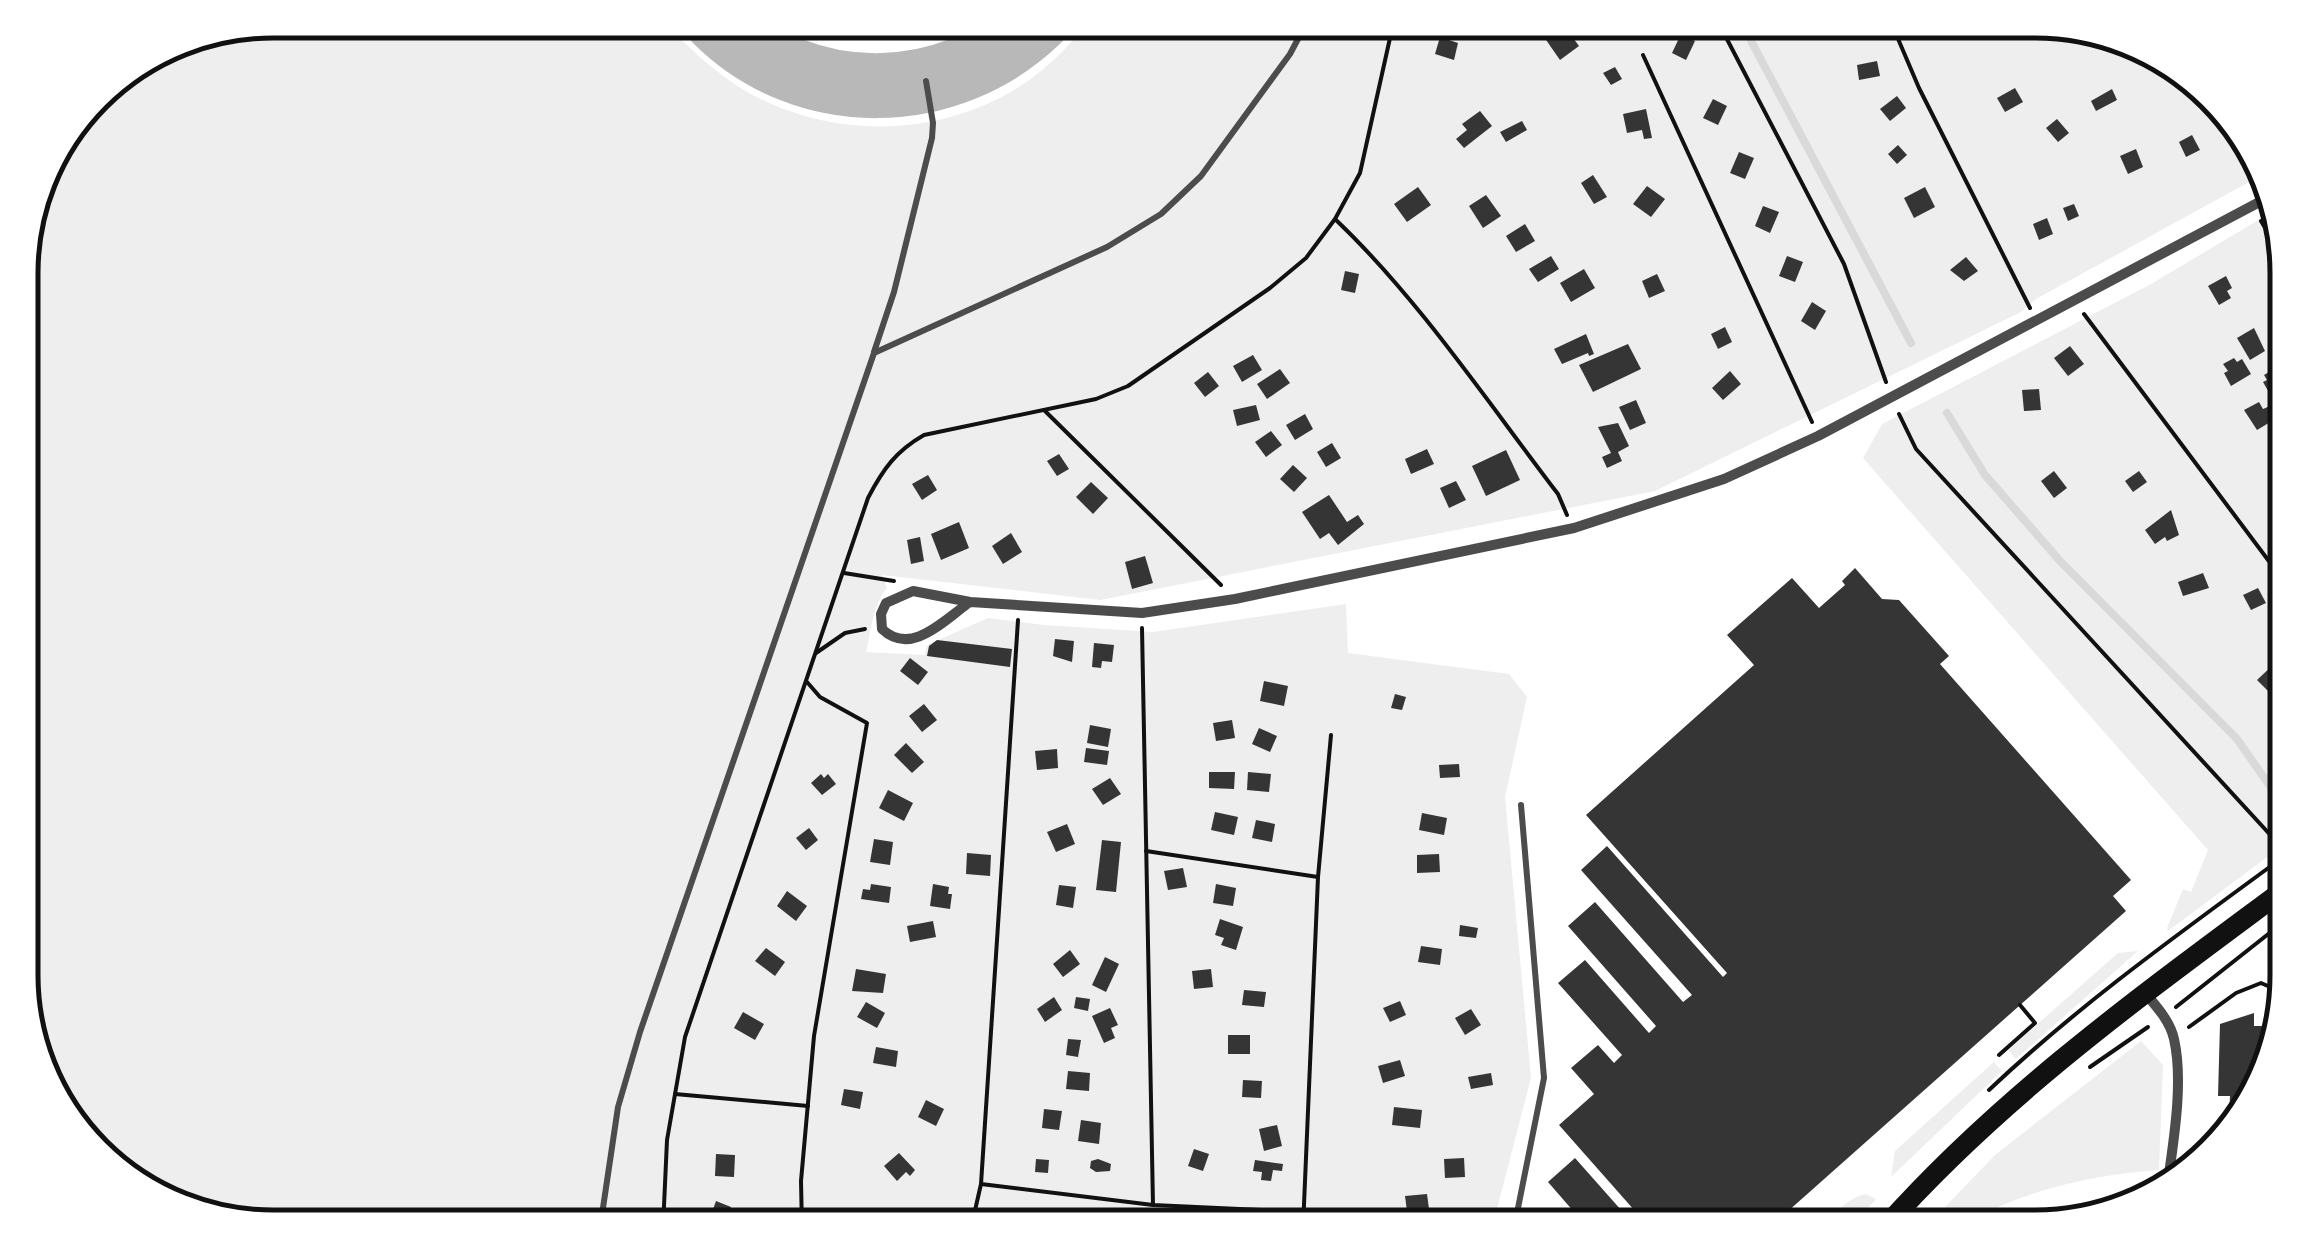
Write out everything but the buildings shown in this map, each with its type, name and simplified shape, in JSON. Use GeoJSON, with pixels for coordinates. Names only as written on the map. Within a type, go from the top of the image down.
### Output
{"type":"FeatureCollection","features":[{"type":"Feature","properties":{"kind":"main road"},"geometry":{"type":"LineString","coordinates":[[1901,1210],[2027,1086],[2270,900]]}},
{"type":"Feature","properties":{"kind":"street"},"geometry":{"type":"LineString","coordinates":[[970,602],[920,638],[906,642],[893,639],[882,629],[886,603],[913,591],[970,602],[1142,613],[1235,600],[1574,528],[1724,480],[1818,436],[2260,204]]}},
{"type":"Feature","properties":{"kind":"street"},"geometry":{"type":"LineString","coordinates":[[2145,992],[2164,1016],[2174,1039],[2177,1060],[2170,1167]]}},
{"type":"Feature","properties":{"kind":"lane"},"geometry":{"type":"LineString","coordinates":[[874,353],[1108,248],[1160,214],[1202,176],[1298,38]]}},
{"type":"Feature","properties":{"kind":"lane"},"geometry":{"type":"LineString","coordinates":[[603,1210],[618,1107],[640,1032],[894,292],[932,138],[926,81]]}},
{"type":"Feature","properties":{"kind":"lane"},"geometry":{"type":"LineString","coordinates":[[1518,1210],[1544,1078],[1521,805]]}},
{"type":"Feature","properties":{"kind":"path"},"geometry":{"type":"LineString","coordinates":[[664,1210],[666,1140],[685,1037],[868,498],[884,467],[901,448],[924,435],[1096,398],[1128,386],[1278,282],[1306,258],[1335,219],[1360,173],[1390,38]]}},
{"type":"Feature","properties":{"kind":"path"},"geometry":{"type":"LineString","coordinates":[[1726,38],[1844,264],[1892,398],[1916,450],[2270,837]]}},
{"type":"Feature","properties":{"kind":"path"},"geometry":{"type":"LineString","coordinates":[[1898,38],[2037,322]]}},
{"type":"Feature","properties":{"kind":"path"},"geometry":{"type":"LineString","coordinates":[[1643,55],[1818,436]]}},
{"type":"Feature","properties":{"kind":"path"},"geometry":{"type":"LineString","coordinates":[[2254,208],[2265,227]]}},
{"type":"Feature","properties":{"kind":"path"},"geometry":{"type":"LineString","coordinates":[[1335,219],[1367,252],[1558,494],[1574,528]]}},
{"type":"Feature","properties":{"kind":"path"},"geometry":{"type":"LineString","coordinates":[[2075,302],[2270,563]]}},
{"type":"Feature","properties":{"kind":"path"},"geometry":{"type":"LineString","coordinates":[[1044,410],[1235,600]]}},
{"type":"Feature","properties":{"kind":"path"},"geometry":{"type":"LineString","coordinates":[[844,573],[894,581],[913,591]]}},
{"type":"Feature","properties":{"kind":"path"},"geometry":{"type":"LineString","coordinates":[[974,1210],[981,1184],[1019,606]]}},
{"type":"Feature","properties":{"kind":"path"},"geometry":{"type":"LineString","coordinates":[[1142,613],[1153,1205]]}},
{"type":"Feature","properties":{"kind":"path"},"geometry":{"type":"LineString","coordinates":[[816,653],[856,629],[882,629]]}},
{"type":"Feature","properties":{"kind":"path"},"geometry":{"type":"LineString","coordinates":[[802,1210],[814,1036],[867,724],[820,697],[806,682]]}},
{"type":"Feature","properties":{"kind":"path"},"geometry":{"type":"LineString","coordinates":[[1302,1210],[1318,877],[1331,735]]}},
{"type":"Feature","properties":{"kind":"path"},"geometry":{"type":"LineString","coordinates":[[1146,851],[1318,877]]}},
{"type":"Feature","properties":{"kind":"path"},"geometry":{"type":"LineString","coordinates":[[2194,994],[2270,933]]}},
{"type":"Feature","properties":{"kind":"path"},"geometry":{"type":"LineString","coordinates":[[2174,1039],[2236,992],[2261,983],[2269,987]]}},
{"type":"Feature","properties":{"kind":"path"},"geometry":{"type":"LineString","coordinates":[[1999,1055],[2035,1022],[2020,1005]]}},
{"type":"Feature","properties":{"kind":"path"},"geometry":{"type":"LineString","coordinates":[[2088,1068],[2140,1033]]}},
{"type":"Feature","properties":{"kind":"path"},"geometry":{"type":"LineString","coordinates":[[675,1094],[808,1106]]}},
{"type":"Feature","properties":{"kind":"path"},"geometry":{"type":"LineString","coordinates":[[981,1184],[1153,1205],[1259,1210]]}},
{"type":"Feature","properties":{"kind":"shaded area"},"geometry":{"type":"Polygon","coordinates":[[[257,38],[680,38],[726,78],[782,108],[852,125],[889,126],[924,123],[993,101],[1025,83],[1075,38],[2050,38],[2110,50],[2165,77],[2201,106],[2221,129],[2251,181],[2036,299],[2021,312],[1655,491],[1100,600],[882,575],[887,588],[875,611],[866,652],[925,655],[927,645],[988,618],[1153,632],[1346,604],[1348,653],[1509,674],[1527,697],[1505,797],[1531,1078],[1497,1210],[272,1210],[211,1203],[142,1171],[96,1131],[69,1093],[45,1037],[38,976],[38,257],[45,211],[55,182],[77,142],[106,106],[142,77],[182,55],[257,38]]]}},
{"type":"Feature","properties":{"kind":"shaded area"},"geometry":{"type":"Polygon","coordinates":[[[2263,217],[2270,272],[2270,855],[2168,931],[2183,889],[2191,892],[2208,850],[1863,458],[1882,424],[2151,284],[2263,217]]]}},
{"type":"Feature","properties":{"kind":"shaded area"},"geometry":{"type":"Polygon","coordinates":[[[2138,951],[2016,1059],[2008,1050],[2118,953],[2138,951]]]}},
{"type":"Feature","properties":{"kind":"shaded area"},"geometry":{"type":"Polygon","coordinates":[[[2141,1041],[2163,1065],[2159,1170],[2072,1183],[1992,1210],[1942,1210],[1995,1155],[2141,1041]]]}},
{"type":"Feature","properties":{"kind":"shaded area"},"geometry":{"type":"Polygon","coordinates":[[[1994,1062],[2002,1071],[1891,1177],[1895,1151],[1994,1062]]]}},
{"type":"Feature","properties":{"kind":"shaded area"},"geometry":{"type":"Polygon","coordinates":[[[1866,1194],[1876,1199],[1867,1210],[1839,1210],[1847,1203],[1866,1194]]]}},
{"type":"Feature","properties":{"kind":"waterway"},"geometry":{"type":"LineString","coordinates":[[1750,38],[1911,343]]}},
{"type":"Feature","properties":{"kind":"waterway"},"geometry":{"type":"LineString","coordinates":[[1947,413],[1985,475],[2060,561],[2237,739],[2270,786]]}},
{"type":"Feature","properties":{"kind":"taxiway"},"geometry":{"type":"LineString","coordinates":[[738,38],[791,70],[834,82],[877,86],[920,81],[963,69],[1015,38]]}}]}
